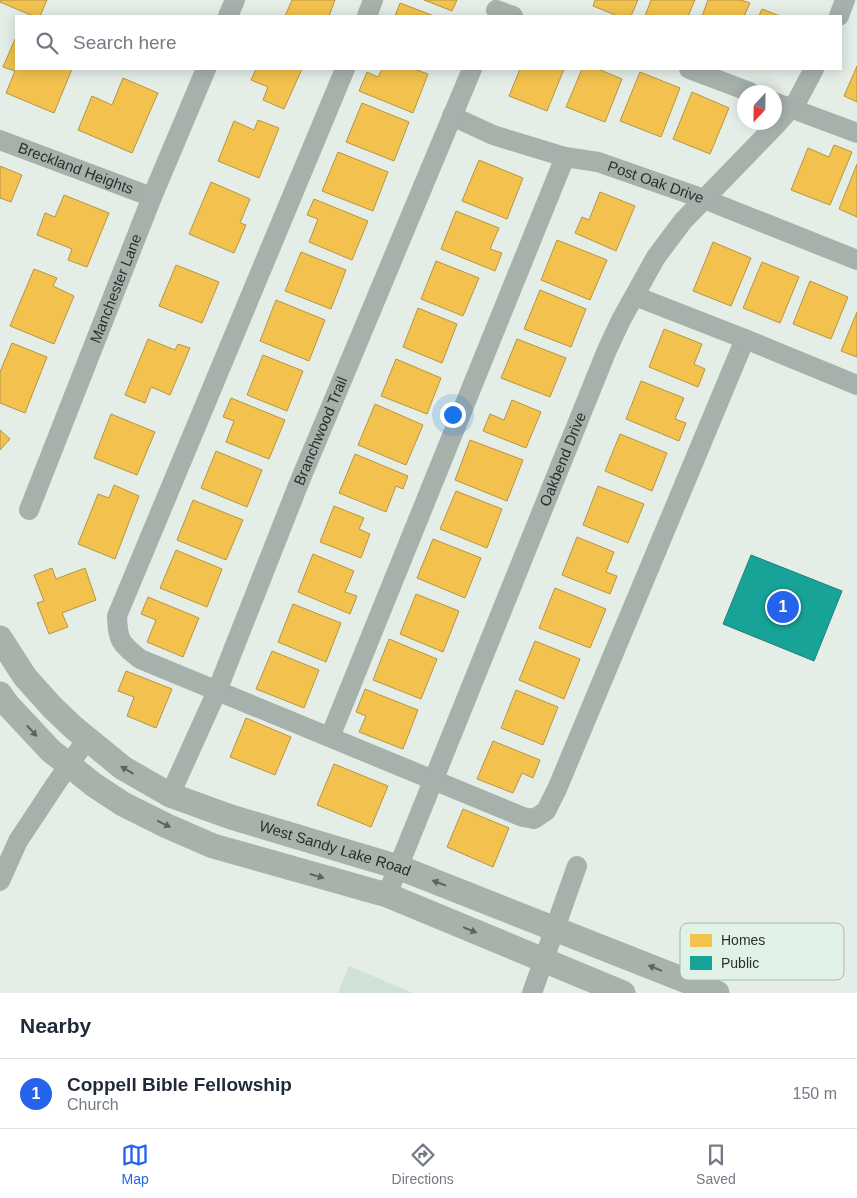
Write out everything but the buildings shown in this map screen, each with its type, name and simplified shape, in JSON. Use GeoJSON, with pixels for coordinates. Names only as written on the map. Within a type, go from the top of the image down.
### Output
{"type":"FeatureCollection","features":[{"type":"Feature","properties":{"kind":"main road","name":"West Sandy Lake Road"},"geometry":{"type":"LineString","coordinates":[[0,638],[26,677],[52,707],[88,740],[123,768],[170,795],[231,817],[398,867],[680,978]]}},
{"type":"Feature","properties":{"kind":"main road","name":"West Sandy Lake Road"},"geometry":{"type":"LineString","coordinates":[[0,694],[51,751],[68,765],[94,785],[124,804],[167,826],[214,846],[387,895],[623,993]]}},
{"type":"Feature","properties":{"kind":"main road","name":"West Sandy Lake Road"},"geometry":{"type":"LineString","coordinates":[[685,980],[717,993]]}},
{"type":"Feature","properties":{"kind":"street"},"geometry":{"type":"LineString","coordinates":[[228,15],[235,0]]}},
{"type":"Feature","properties":{"kind":"street"},"geometry":{"type":"LineString","coordinates":[[367,15],[373,0]]}},
{"type":"Feature","properties":{"kind":"street"},"geometry":{"type":"LineString","coordinates":[[838,15],[844,0],[857,6]]}},
{"type":"Feature","properties":{"kind":"street","name":"Manchester Lane"},"geometry":{"type":"LineString","coordinates":[[30,510],[152,197],[206,70]]}},
{"type":"Feature","properties":{"kind":"street"},"geometry":{"type":"LineString","coordinates":[[345,70],[117,616],[118,633],[124,646],[140,659],[523,817],[534,819],[546,811],[561,780],[745,339]]}},
{"type":"Feature","properties":{"kind":"street","name":"Branchwood Trail"},"geometry":{"type":"LineString","coordinates":[[170,795],[216,690],[299,483],[472,70]]}},
{"type":"Feature","properties":{"kind":"street"},"geometry":{"type":"LineString","coordinates":[[692,70],[737,87]]}},
{"type":"Feature","properties":{"kind":"street","name":"Oakbend Drive"},"geometry":{"type":"LineString","coordinates":[[387,895],[607,350],[621,320],[661,250],[683,220],[775,126],[783,105],[797,101],[813,70]]}},
{"type":"Feature","properties":{"kind":"street"},"geometry":{"type":"LineString","coordinates":[[783,105],[857,133]]}},
{"type":"Feature","properties":{"kind":"street","name":"Post Oak Drive"},"geometry":{"type":"LineString","coordinates":[[452,116],[493,135],[565,157],[598,162],[704,199],[857,260]]}},
{"type":"Feature","properties":{"kind":"street","name":"Breckland Heights"},"geometry":{"type":"LineString","coordinates":[[0,140],[152,197]]}},
{"type":"Feature","properties":{"kind":"street"},"geometry":{"type":"LineString","coordinates":[[330,737],[565,157]]}},
{"type":"Feature","properties":{"kind":"street"},"geometry":{"type":"LineString","coordinates":[[635,296],[857,385]]}},
{"type":"Feature","properties":{"kind":"street"},"geometry":{"type":"LineString","coordinates":[[0,881],[18,841],[68,765],[88,740]]}},
{"type":"Feature","properties":{"kind":"street"},"geometry":{"type":"LineString","coordinates":[[532,993],[577,866]]}},
{"type":"Feature","properties":{"kind":"shaded area"},"geometry":{"type":"Polygon","coordinates":[[[349,966],[413,993],[338,993],[349,966]]]}},
{"type":"Feature","properties":{"kind":"place","name":"Coppell Bible Fellowship"},"geometry":{"type":"Point","coordinates":[783,607]}}]}
